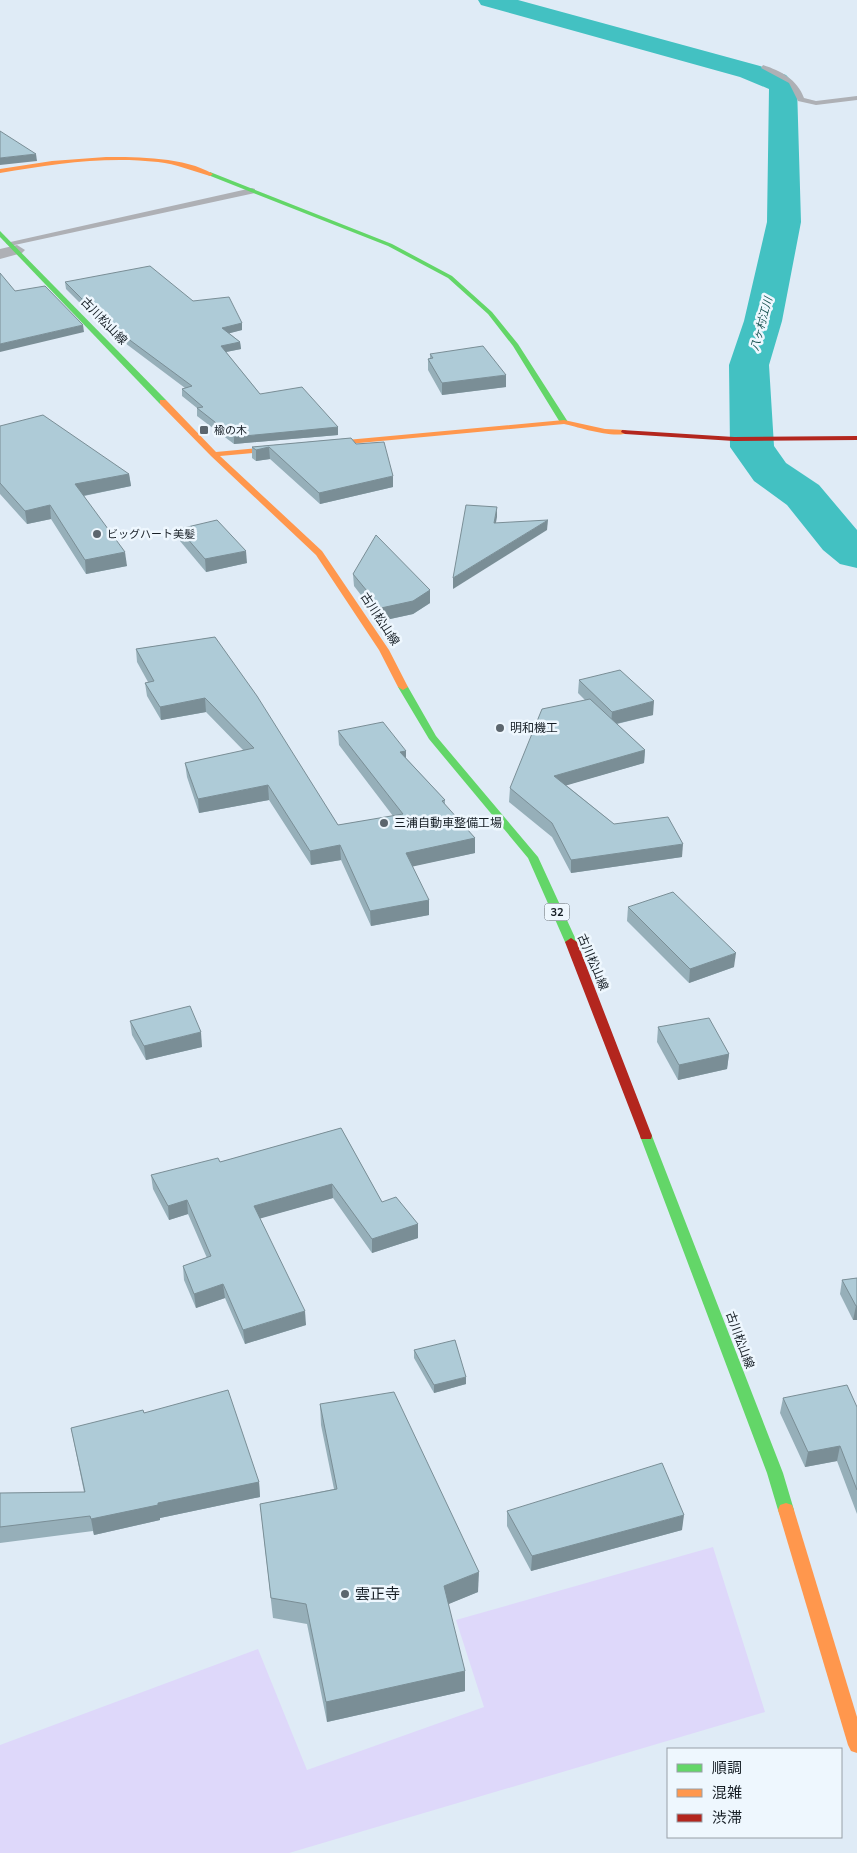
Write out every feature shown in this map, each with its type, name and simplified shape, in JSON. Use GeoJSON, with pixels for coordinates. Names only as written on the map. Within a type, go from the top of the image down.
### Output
{"type":"FeatureCollection","features":[{"type":"Feature","properties":{"kind":"main road"},"geometry":{"type":"LineString","coordinates":[[0,171],[88,159],[159,159],[201,170],[252,192],[390,245],[450,277],[490,313],[516,345],[564,422]]}},
{"type":"Feature","properties":{"kind":"main road","name":"古川松山線"},"geometry":{"type":"LineString","coordinates":[[0,233],[9,249],[214,454],[318,553],[384,650],[410,702],[432,737],[533,857],[585,975],[700,1271],[775,1473],[857,1745]]}},
{"type":"Feature","properties":{"kind":"main road"},"geometry":{"type":"LineString","coordinates":[[214,454],[564,422],[605,431],[734,439],[857,438]]}},
{"type":"Feature","properties":{"kind":"lane"},"geometry":{"type":"LineString","coordinates":[[763,67],[789,77],[798,88],[801,98],[816,104],[857,98]]}},
{"type":"Feature","properties":{"kind":"lane"},"geometry":{"type":"LineString","coordinates":[[9,249],[252,192]]}},
{"type":"Feature","properties":{"kind":"shaded area"},"geometry":{"type":"Polygon","coordinates":[[[713,1547],[765,1712],[289,1853],[0,1853],[0,1745],[258,1649],[307,1770],[484,1707],[456,1620],[713,1547]]]}},
{"type":"Feature","properties":{"kind":"building"},"geometry":{"type":"Polygon","coordinates":[[[0,131],[36,154],[0,158],[0,131]]]}},
{"type":"Feature","properties":{"kind":"building"},"geometry":{"type":"Polygon","coordinates":[[[150,266],[193,301],[229,297],[242,323],[222,328],[240,342],[221,346],[260,394],[302,387],[338,427],[234,437],[197,408],[203,407],[182,389],[192,386],[104,321],[65,282],[150,266]]]}},
{"type":"Feature","properties":{"kind":"building"},"geometry":{"type":"Polygon","coordinates":[[[0,273],[15,291],[45,286],[83,325],[0,344],[0,273]]]}},
{"type":"Feature","properties":{"kind":"building"},"geometry":{"type":"Polygon","coordinates":[[[483,346],[506,375],[442,383],[428,359],[433,358],[430,354],[483,346]]]}},
{"type":"Feature","properties":{"kind":"building"},"geometry":{"type":"Polygon","coordinates":[[[43,415],[129,474],[75,484],[125,552],[85,560],[50,505],[25,511],[0,483],[0,426],[43,415]]]}},
{"type":"Feature","properties":{"kind":"building"},"geometry":{"type":"Polygon","coordinates":[[[351,438],[356,444],[384,442],[393,476],[319,493],[269,447],[256,450],[252,447],[351,438]]]}},
{"type":"Feature","properties":{"kind":"building"},"geometry":{"type":"Polygon","coordinates":[[[466,505],[497,507],[494,523],[548,520],[453,578],[466,505]]]}},
{"type":"Feature","properties":{"kind":"building"},"geometry":{"type":"Polygon","coordinates":[[[217,520],[246,551],[205,559],[179,529],[217,520]]]}},
{"type":"Feature","properties":{"kind":"building"},"geometry":{"type":"Polygon","coordinates":[[[376,535],[430,590],[413,601],[381,608],[353,574],[376,535]]]}},
{"type":"Feature","properties":{"kind":"building"},"geometry":{"type":"Polygon","coordinates":[[[215,637],[257,696],[338,825],[403,814],[338,731],[383,722],[406,751],[400,752],[445,800],[442,801],[475,838],[406,853],[429,900],[370,911],[340,845],[310,851],[268,785],[198,799],[185,763],[254,748],[205,698],[160,707],[145,683],[154,681],[136,649],[215,637]]]}},
{"type":"Feature","properties":{"kind":"building"},"geometry":{"type":"Polygon","coordinates":[[[620,670],[654,701],[612,712],[579,680],[620,670]]]}},
{"type":"Feature","properties":{"kind":"building"},"geometry":{"type":"Polygon","coordinates":[[[590,699],[645,750],[554,776],[614,824],[668,817],[683,844],[571,860],[552,823],[510,788],[542,709],[590,699]]]}},
{"type":"Feature","properties":{"kind":"building"},"geometry":{"type":"Polygon","coordinates":[[[673,892],[736,953],[690,969],[628,907],[673,892]]]}},
{"type":"Feature","properties":{"kind":"building"},"geometry":{"type":"Polygon","coordinates":[[[190,1006],[201,1032],[144,1046],[130,1021],[190,1006]]]}},
{"type":"Feature","properties":{"kind":"building"},"geometry":{"type":"Polygon","coordinates":[[[709,1018],[729,1054],[679,1065],[658,1027],[709,1018]]]}},
{"type":"Feature","properties":{"kind":"building"},"geometry":{"type":"Polygon","coordinates":[[[341,1128],[382,1202],[396,1197],[418,1224],[372,1239],[332,1184],[254,1206],[305,1311],[243,1330],[223,1284],[194,1294],[183,1266],[211,1256],[187,1200],[168,1206],[151,1175],[218,1158],[220,1162],[341,1128]]]}},
{"type":"Feature","properties":{"kind":"building"},"geometry":{"type":"Polygon","coordinates":[[[857,1278],[857,1306],[856,1306],[842,1280],[857,1278]]]}},
{"type":"Feature","properties":{"kind":"building"},"geometry":{"type":"Polygon","coordinates":[[[455,1340],[466,1377],[434,1385],[414,1350],[455,1340]]]}},
{"type":"Feature","properties":{"kind":"building"},"geometry":{"type":"Polygon","coordinates":[[[847,1385],[857,1407],[857,1490],[840,1446],[808,1452],[783,1398],[847,1385]]]}},
{"type":"Feature","properties":{"kind":"building"},"geometry":{"type":"Polygon","coordinates":[[[228,1390],[259,1482],[91,1519],[90,1516],[0,1527],[0,1493],[85,1492],[71,1428],[143,1410],[144,1413],[228,1390]]]}},
{"type":"Feature","properties":{"kind":"building"},"geometry":{"type":"Polygon","coordinates":[[[394,1392],[479,1572],[444,1586],[465,1671],[326,1702],[306,1604],[271,1598],[260,1504],[337,1489],[320,1404],[394,1392]]]}},
{"type":"Feature","properties":{"kind":"building"},"geometry":{"type":"Polygon","coordinates":[[[662,1463],[684,1515],[532,1556],[507,1511],[662,1463]]]}},
{"type":"Feature","properties":{"kind":"waterway","name":"八ヶ村江川"},"geometry":{"type":"LineString","coordinates":[[490,0],[738,69]]}},
{"type":"Feature","properties":{"kind":"waterway","name":"八ヶ村江川"},"geometry":{"type":"LineString","coordinates":[[750,72],[776,81],[783,87],[784,222],[763,321],[749,365],[752,447],[770,472],[803,495],[840,540],[857,554]]}},
{"type":"Feature","properties":{"kind":"traffic: fast"},"geometry":{"type":"LineString","coordinates":[[210,174],[390,245],[450,277],[490,313],[516,345],[564,422]]}},
{"type":"Feature","properties":{"kind":"traffic: fast"},"geometry":{"type":"LineString","coordinates":[[0,233],[163,402]]}},
{"type":"Feature","properties":{"kind":"traffic: fast"},"geometry":{"type":"LineString","coordinates":[[403,687],[432,737],[533,857],[571,942]]}},
{"type":"Feature","properties":{"kind":"traffic: fast"},"geometry":{"type":"LineString","coordinates":[[646,1136],[775,1473],[786,1510]]}},
{"type":"Feature","properties":{"kind":"traffic: slow"},"geometry":{"type":"LineString","coordinates":[[0,171],[79,160],[132,158],[185,166],[210,174]]}},
{"type":"Feature","properties":{"kind":"traffic: slow"},"geometry":{"type":"LineString","coordinates":[[163,402],[214,454],[319,553],[384,650],[403,687]]}},
{"type":"Feature","properties":{"kind":"traffic: slow"},"geometry":{"type":"LineString","coordinates":[[214,454],[564,422],[605,431],[625,432]]}},
{"type":"Feature","properties":{"kind":"traffic: slow"},"geometry":{"type":"LineString","coordinates":[[786,1510],[857,1745]]}},
{"type":"Feature","properties":{"kind":"traffic: jam"},"geometry":{"type":"LineString","coordinates":[[625,432],[734,439],[857,438]]}},
{"type":"Feature","properties":{"kind":"traffic: jam"},"geometry":{"type":"LineString","coordinates":[[571,942],[646,1136]]}},
{"type":"Feature","properties":{"kind":"place","name":"楡の木"},"geometry":{"type":"Point","coordinates":[204,430]}},
{"type":"Feature","properties":{"kind":"place","name":"ビッグハート美髪"},"geometry":{"type":"Point","coordinates":[97,534]}},
{"type":"Feature","properties":{"kind":"place","name":"明和機工"},"geometry":{"type":"Point","coordinates":[500,728]}},
{"type":"Feature","properties":{"kind":"place","name":"三浦自動車整備工場"},"geometry":{"type":"Point","coordinates":[384,823]}},
{"type":"Feature","properties":{"kind":"place","name":"雲正寺"},"geometry":{"type":"Point","coordinates":[345,1594]}}]}
